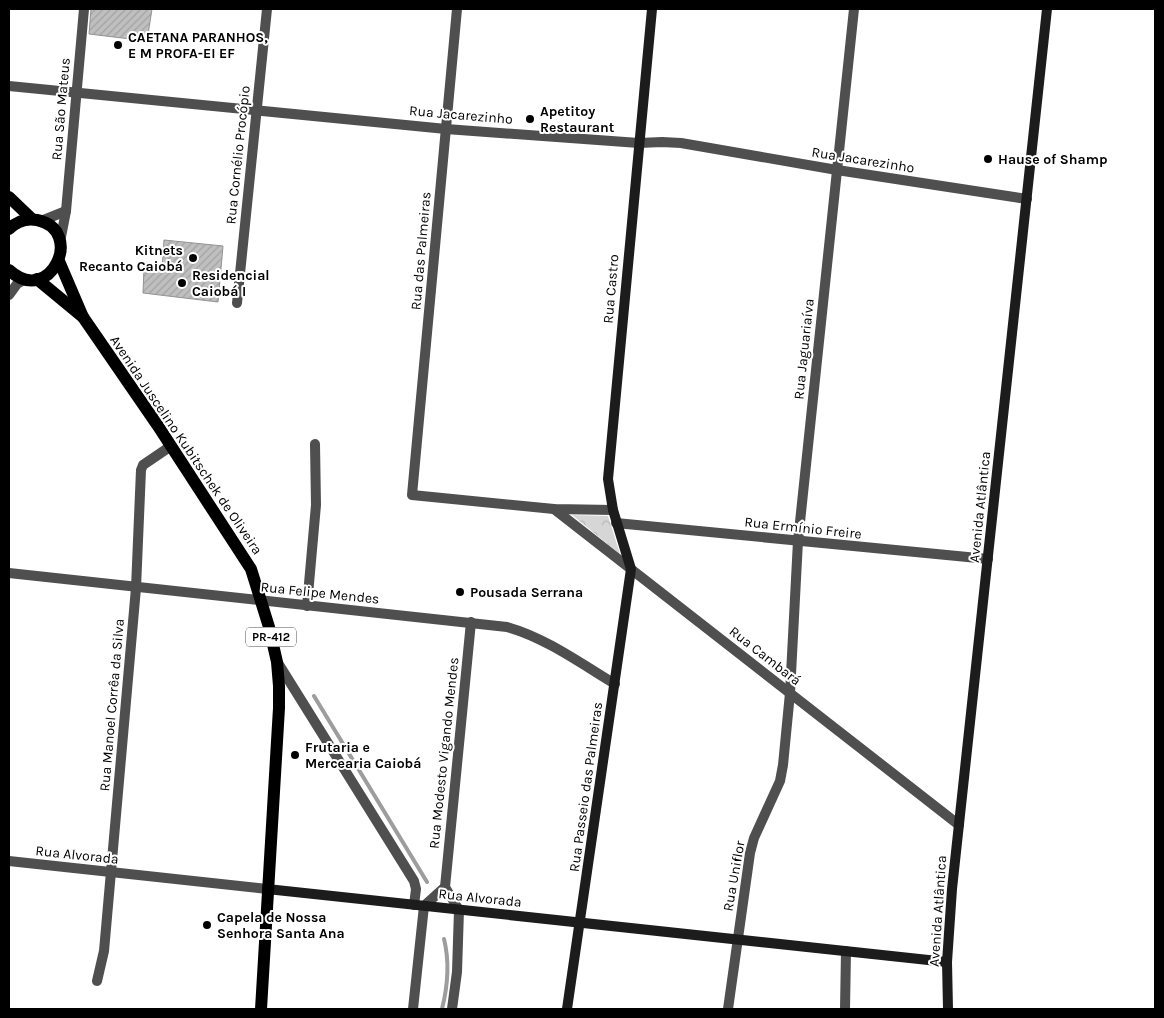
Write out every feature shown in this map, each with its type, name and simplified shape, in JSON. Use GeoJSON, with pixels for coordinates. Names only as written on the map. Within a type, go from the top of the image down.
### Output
{"type":"FeatureCollection","features":[{"type":"Feature","properties":{"kind":"main road"},"geometry":{"type":"LineString","coordinates":[[9,197],[36,220],[50,226],[60,242]]}},
{"type":"Feature","properties":{"kind":"main road"},"geometry":{"type":"LineString","coordinates":[[9,230],[22,221],[36,220]]}},
{"type":"Feature","properties":{"kind":"main road","name":"PR-412"},"geometry":{"type":"LineString","coordinates":[[59,261],[61,252],[60,242]]}},
{"type":"Feature","properties":{"kind":"main road"},"geometry":{"type":"LineString","coordinates":[[23,279],[46,276],[54,270],[59,261]]}},
{"type":"Feature","properties":{"kind":"main road","name":"Avenida Juscelino Kubitschek de Oliveira"},"geometry":{"type":"LineString","coordinates":[[59,261],[82,317],[171,446],[251,569],[269,627],[279,686],[279,708],[261,1009]]}},
{"type":"Feature","properties":{"kind":"main road","name":"PR-412"},"geometry":{"type":"LineString","coordinates":[[9,270],[23,279]]}},
{"type":"Feature","properties":{"kind":"main road","name":"Avenida Juscelino Kubitschek de Oliveira"},"geometry":{"type":"LineString","coordinates":[[23,279],[82,317]]}},
{"type":"Feature","properties":{"kind":"street","name":"Rua São Mateus"},"geometry":{"type":"LineString","coordinates":[[60,242],[66,212],[84,9]]}},
{"type":"Feature","properties":{"kind":"street","name":"Rua Cornélio Procópio"},"geometry":{"type":"LineString","coordinates":[[237,303],[267,9]]}},
{"type":"Feature","properties":{"kind":"street","name":"Rua das Palmeiras"},"geometry":{"type":"LineString","coordinates":[[457,9],[412,495],[554,509]]}},
{"type":"Feature","properties":{"kind":"street","name":"Rua Castro"},"geometry":{"type":"LineString","coordinates":[[631,569],[612,510],[608,461],[652,9]]}},
{"type":"Feature","properties":{"kind":"street","name":"Rua Jaguariaíva"},"geometry":{"type":"LineString","coordinates":[[790,693],[798,541],[854,9]]}},
{"type":"Feature","properties":{"kind":"street","name":"Avenida Atlântica"},"geometry":{"type":"LineString","coordinates":[[948,1009],[948,962],[952,890],[1047,9]]}},
{"type":"Feature","properties":{"kind":"street","name":"Rua Jacarezinho"},"geometry":{"type":"LineString","coordinates":[[9,86],[76,94],[446,128],[639,143],[681,143],[837,170],[1027,198]]}},
{"type":"Feature","properties":{"kind":"street"},"geometry":{"type":"LineString","coordinates":[[36,220],[66,212]]}},
{"type":"Feature","properties":{"kind":"street"},"geometry":{"type":"LineString","coordinates":[[9,295],[23,279]]}},
{"type":"Feature","properties":{"kind":"street"},"geometry":{"type":"LineString","coordinates":[[306,606],[316,505],[315,444]]}},
{"type":"Feature","properties":{"kind":"street","name":"Rua Manoel Corrêa da Silva"},"geometry":{"type":"LineString","coordinates":[[98,981],[104,951],[112,872],[136,588],[141,470],[143,465],[171,446]]}},
{"type":"Feature","properties":{"kind":"street"},"geometry":{"type":"LineString","coordinates":[[554,509],[612,510]]}},
{"type":"Feature","properties":{"kind":"street","name":"Rua Cambará"},"geometry":{"type":"LineString","coordinates":[[554,509],[959,825]]}},
{"type":"Feature","properties":{"kind":"street","name":"Rua Ermínio Freire"},"geometry":{"type":"LineString","coordinates":[[616,522],[988,559]]}},
{"type":"Feature","properties":{"kind":"street","name":"Rua Passeio das Palmeiras"},"geometry":{"type":"LineString","coordinates":[[568,1009],[631,569]]}},
{"type":"Feature","properties":{"kind":"street","name":"Rua Felipe Mendes"},"geometry":{"type":"LineString","coordinates":[[9,573],[508,627],[541,639],[614,684]]}},
{"type":"Feature","properties":{"kind":"street","name":"Rua Modesto Vigando Mendes"},"geometry":{"type":"LineString","coordinates":[[445,887],[471,622]]}},
{"type":"Feature","properties":{"kind":"street"},"geometry":{"type":"LineString","coordinates":[[276,662],[414,881],[419,905],[413,1009]]}},
{"type":"Feature","properties":{"kind":"street","name":"Rua Uniflor"},"geometry":{"type":"LineString","coordinates":[[728,1009],[750,853],[754,838],[780,781],[790,693]]}},
{"type":"Feature","properties":{"kind":"street","name":"Rua Alvorada"},"geometry":{"type":"LineString","coordinates":[[9,861],[948,962]]}},
{"type":"Feature","properties":{"kind":"street"},"geometry":{"type":"LineString","coordinates":[[419,905],[445,887],[459,910],[457,972],[452,1009]]}},
{"type":"Feature","properties":{"kind":"street"},"geometry":{"type":"LineString","coordinates":[[845,1009],[846,951]]}},
{"type":"Feature","properties":{"kind":"green space"},"geometry":{"type":"Polygon","coordinates":[[[572,515],[608,516],[620,554],[572,515]]]}},
{"type":"Feature","properties":{"kind":"building"},"geometry":{"type":"Polygon","coordinates":[[[91,9],[152,9],[147,41],[89,34],[91,9]]]}},
{"type":"Feature","properties":{"kind":"building"},"geometry":{"type":"Polygon","coordinates":[[[164,240],[223,246],[218,302],[143,293],[144,268],[162,269],[164,240]]]}},
{"type":"Feature","properties":{"kind":"waterway"},"geometry":{"type":"LineString","coordinates":[[314,696],[427,882]]}},
{"type":"Feature","properties":{"kind":"waterway"},"geometry":{"type":"LineString","coordinates":[[442,1009],[447,974],[444,939]]}},
{"type":"Feature","properties":{"kind":"place","name":"CAETANA PARANHOS, E M PROFA-EI EF"},"geometry":{"type":"Point","coordinates":[118,45]}},
{"type":"Feature","properties":{"kind":"place","name":"Apetitoy Restaurant"},"geometry":{"type":"Point","coordinates":[530,119]}},
{"type":"Feature","properties":{"kind":"place","name":"Hause of Shamp"},"geometry":{"type":"Point","coordinates":[988,159]}},
{"type":"Feature","properties":{"kind":"place","name":"Kitnets Recanto Caiobá"},"geometry":{"type":"Point","coordinates":[193,258]}},
{"type":"Feature","properties":{"kind":"place","name":"Residencial Caiobá I"},"geometry":{"type":"Point","coordinates":[182,283]}},
{"type":"Feature","properties":{"kind":"place","name":"Pousada Serrana"},"geometry":{"type":"Point","coordinates":[460,592]}},
{"type":"Feature","properties":{"kind":"place","name":"Frutaria e Mercearia Caiobá"},"geometry":{"type":"Point","coordinates":[295,755]}},
{"type":"Feature","properties":{"kind":"place","name":"Capela de Nossa Senhora Santa Ana"},"geometry":{"type":"Point","coordinates":[207,925]}}]}
